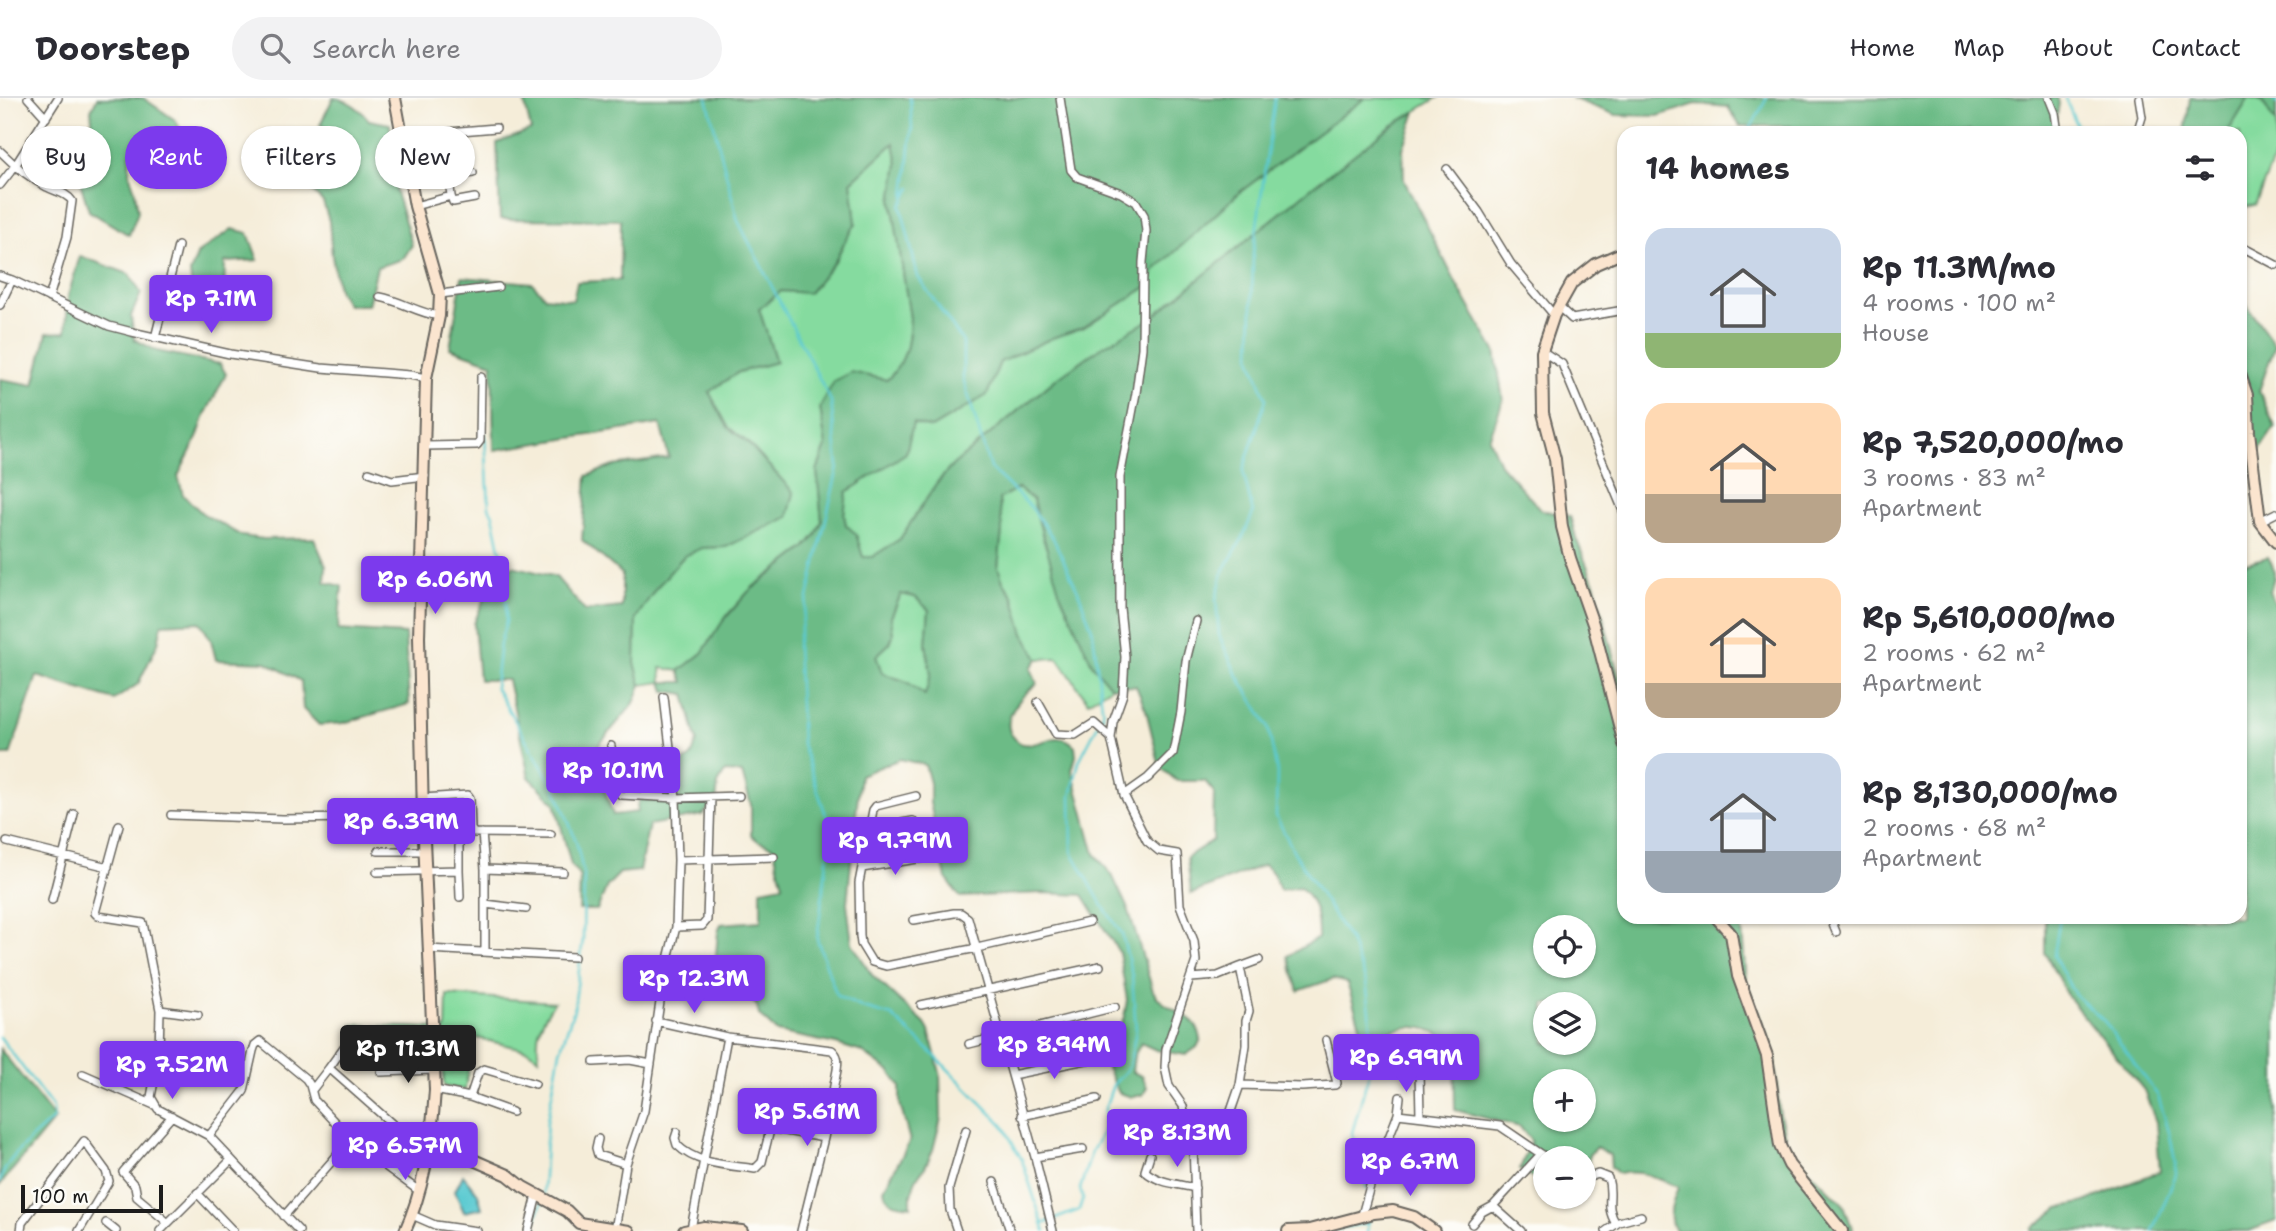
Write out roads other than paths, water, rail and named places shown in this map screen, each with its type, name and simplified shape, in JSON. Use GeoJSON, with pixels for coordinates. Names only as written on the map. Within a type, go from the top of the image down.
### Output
{"type":"FeatureCollection","features":[{"type":"Feature","properties":{"kind":"street"},"geometry":{"type":"LineString","coordinates":[[28,98],[46,118]]}},
{"type":"Feature","properties":{"kind":"street"},"geometry":{"type":"LineString","coordinates":[[0,185],[58,98]]}},
{"type":"Feature","properties":{"kind":"street"},"geometry":{"type":"LineString","coordinates":[[394,98],[399,126]]}},
{"type":"Feature","properties":{"kind":"street"},"geometry":{"type":"LineString","coordinates":[[1060,98],[1071,170],[1077,177],[1121,193],[1136,202],[1144,215],[1146,231],[1142,348],[1120,477],[1120,608],[1125,657],[1123,694],[1113,722],[1111,737],[1124,795],[1147,841],[1158,850],[1177,854],[1180,905],[1196,951],[1191,978],[1166,1049],[1165,1067],[1169,1086],[1183,1106],[1193,1144],[1196,1231]]}},
{"type":"Feature","properties":{"kind":"street"},"geometry":{"type":"LineString","coordinates":[[2049,98],[2058,126]]}},
{"type":"Feature","properties":{"kind":"street"},"geometry":{"type":"LineString","coordinates":[[2139,98],[2142,117],[2139,126]]}},
{"type":"Feature","properties":{"kind":"street"},"geometry":{"type":"LineString","coordinates":[[475,130],[496,128]]}},
{"type":"Feature","properties":{"kind":"street"},"geometry":{"type":"LineString","coordinates":[[0,151],[15,166],[47,187],[68,195],[72,201],[67,237],[49,298]]}},
{"type":"Feature","properties":{"kind":"street"},"geometry":{"type":"LineString","coordinates":[[1447,169],[1479,212],[1511,264],[1556,311],[1572,319],[1617,311]]}},
{"type":"Feature","properties":{"kind":"street"},"geometry":{"type":"LineString","coordinates":[[405,1231],[419,1191],[429,1145],[435,1090],[422,798],[419,637],[426,378],[439,317],[440,294],[412,189]]}},
{"type":"Feature","properties":{"kind":"street"},"geometry":{"type":"LineString","coordinates":[[450,189],[453,202],[474,198]]}},
{"type":"Feature","properties":{"kind":"street"},"geometry":{"type":"LineString","coordinates":[[415,206],[450,196]]}},
{"type":"Feature","properties":{"kind":"street"},"geometry":{"type":"LineString","coordinates":[[156,338],[178,246]]}},
{"type":"Feature","properties":{"kind":"street"},"geometry":{"type":"LineString","coordinates":[[2247,250],[2276,265]]}},
{"type":"Feature","properties":{"kind":"street"},"geometry":{"type":"LineString","coordinates":[[1617,255],[1596,264],[1572,283],[1556,311],[1542,351],[1542,414],[1555,458],[1562,527],[1593,624],[1617,717]]}},
{"type":"Feature","properties":{"kind":"street"},"geometry":{"type":"LineString","coordinates":[[0,276],[109,326],[156,338],[230,354],[321,368],[426,378]]}},
{"type":"Feature","properties":{"kind":"street"},"geometry":{"type":"LineString","coordinates":[[0,304],[12,280]]}},
{"type":"Feature","properties":{"kind":"street"},"geometry":{"type":"LineString","coordinates":[[440,294],[498,287]]}},
{"type":"Feature","properties":{"kind":"street"},"geometry":{"type":"LineString","coordinates":[[380,297],[394,300],[423,314],[439,317]]}},
{"type":"Feature","properties":{"kind":"street"},"geometry":{"type":"LineString","coordinates":[[1542,351],[1562,364],[1617,496]]}},
{"type":"Feature","properties":{"kind":"street"},"geometry":{"type":"LineString","coordinates":[[426,446],[477,445],[480,441],[481,377]]}},
{"type":"Feature","properties":{"kind":"street"},"geometry":{"type":"LineString","coordinates":[[2247,395],[2260,521],[2276,542]]}},
{"type":"Feature","properties":{"kind":"street"},"geometry":{"type":"LineString","coordinates":[[369,472],[392,480],[425,476]]}},
{"type":"Feature","properties":{"kind":"street"},"geometry":{"type":"LineString","coordinates":[[2260,521],[2276,513]]}},
{"type":"Feature","properties":{"kind":"street"},"geometry":{"type":"LineString","coordinates":[[1124,795],[1148,778],[1173,753],[1181,712],[1186,662],[1196,621]]}},
{"type":"Feature","properties":{"kind":"street"},"geometry":{"type":"LineString","coordinates":[[615,1230],[626,1164],[644,1111],[667,957],[676,927],[676,798],[664,697]]}},
{"type":"Feature","properties":{"kind":"street"},"geometry":{"type":"LineString","coordinates":[[1038,702],[1056,734],[1075,735],[1094,723],[1111,737]]}},
{"type":"Feature","properties":{"kind":"street"},"geometry":{"type":"LineString","coordinates":[[611,746],[616,790],[621,795],[676,798],[739,796]]}},
{"type":"Feature","properties":{"kind":"street"},"geometry":{"type":"LineString","coordinates":[[422,798],[468,795],[472,832],[551,834]]}},
{"type":"Feature","properties":{"kind":"street"},"geometry":{"type":"LineString","coordinates":[[916,796],[876,806],[869,829],[859,883],[860,936],[861,944],[872,961],[886,966],[1089,922]]}},
{"type":"Feature","properties":{"kind":"street"},"geometry":{"type":"LineString","coordinates":[[676,927],[702,926],[707,920],[711,797]]}},
{"type":"Feature","properties":{"kind":"street"},"geometry":{"type":"LineString","coordinates":[[52,900],[74,814]]}},
{"type":"Feature","properties":{"kind":"street"},"geometry":{"type":"LineString","coordinates":[[171,815],[283,820],[423,817]]}},
{"type":"Feature","properties":{"kind":"street"},"geometry":{"type":"LineString","coordinates":[[869,829],[913,821]]}},
{"type":"Feature","properties":{"kind":"street"},"geometry":{"type":"LineString","coordinates":[[119,825],[95,913],[98,916],[143,923],[160,1010],[159,1054],[151,1097],[155,1105]]}},
{"type":"Feature","properties":{"kind":"street"},"geometry":{"type":"LineString","coordinates":[[482,833],[485,952]]}},
{"type":"Feature","properties":{"kind":"street"},"geometry":{"type":"LineString","coordinates":[[7,842],[108,867]]}},
{"type":"Feature","properties":{"kind":"street"},"geometry":{"type":"LineString","coordinates":[[459,843],[460,897]]}},
{"type":"Feature","properties":{"kind":"street"},"geometry":{"type":"LineString","coordinates":[[378,851],[425,850]]}},
{"type":"Feature","properties":{"kind":"street"},"geometry":{"type":"LineString","coordinates":[[678,860],[774,857]]}},
{"type":"Feature","properties":{"kind":"street"},"geometry":{"type":"LineString","coordinates":[[862,868],[923,858]]}},
{"type":"Feature","properties":{"kind":"street"},"geometry":{"type":"LineString","coordinates":[[485,869],[563,872]]}},
{"type":"Feature","properties":{"kind":"street"},"geometry":{"type":"LineString","coordinates":[[377,872],[459,870]]}},
{"type":"Feature","properties":{"kind":"street"},"geometry":{"type":"LineString","coordinates":[[485,904],[526,909]]}},
{"type":"Feature","properties":{"kind":"street"},"geometry":{"type":"LineString","coordinates":[[914,920],[961,914],[968,918],[1035,1157],[1051,1225]]}},
{"type":"Feature","properties":{"kind":"street"},"geometry":{"type":"LineString","coordinates":[[1722,924],[1731,934],[1738,976],[1767,1056],[1780,1146],[1789,1165],[1842,1231]]}},
{"type":"Feature","properties":{"kind":"street"},"geometry":{"type":"LineString","coordinates":[[1833,924],[1836,932]]}},
{"type":"Feature","properties":{"kind":"street"},"geometry":{"type":"LineString","coordinates":[[428,949],[574,957]]}},
{"type":"Feature","properties":{"kind":"street"},"geometry":{"type":"LineString","coordinates":[[1191,978],[1218,976],[1259,960]]}},
{"type":"Feature","properties":{"kind":"street"},"geometry":{"type":"LineString","coordinates":[[921,1005],[1100,966]]}},
{"type":"Feature","properties":{"kind":"street"},"geometry":{"type":"LineString","coordinates":[[1193,1144],[1220,1129],[1231,1111],[1240,1085],[1249,1011],[1240,967]]}},
{"type":"Feature","properties":{"kind":"street"},"geometry":{"type":"LineString","coordinates":[[969,1044],[1115,1006]]}},
{"type":"Feature","properties":{"kind":"street"},"geometry":{"type":"LineString","coordinates":[[160,1010],[198,1015]]}},
{"type":"Feature","properties":{"kind":"street"},"geometry":{"type":"LineString","coordinates":[[656,1021],[727,1037],[832,1050],[836,1053],[837,1070],[824,1138],[801,1231]]}},
{"type":"Feature","properties":{"kind":"street"},"geometry":{"type":"LineString","coordinates":[[727,1037],[687,1230],[704,1227],[742,1231]]}},
{"type":"Feature","properties":{"kind":"street"},"geometry":{"type":"LineString","coordinates":[[1240,1085],[1335,1085],[1326,1040]]}},
{"type":"Feature","properties":{"kind":"street"},"geometry":{"type":"LineString","coordinates":[[209,1136],[244,1091],[253,1051],[258,1042],[306,1079],[314,1100],[355,1144],[419,1191]]}},
{"type":"Feature","properties":{"kind":"street"},"geometry":{"type":"LineString","coordinates":[[312,1090],[344,1047]]}},
{"type":"Feature","properties":{"kind":"street"},"geometry":{"type":"LineString","coordinates":[[1012,1075],[1091,1059]]}},
{"type":"Feature","properties":{"kind":"street"},"geometry":{"type":"LineString","coordinates":[[594,1062],[630,1060],[651,1065]]}},
{"type":"Feature","properties":{"kind":"street"},"geometry":{"type":"LineString","coordinates":[[329,1068],[389,1122],[429,1145],[491,1167],[567,1211],[579,1223],[629,1231]]}},
{"type":"Feature","properties":{"kind":"street"},"geometry":{"type":"LineString","coordinates":[[470,1097],[478,1073],[484,1069],[536,1084]]}},
{"type":"Feature","properties":{"kind":"street"},"geometry":{"type":"LineString","coordinates":[[381,1072],[434,1070]]}},
{"type":"Feature","properties":{"kind":"street"},"geometry":{"type":"LineString","coordinates":[[1419,1071],[1420,1116]]}},
{"type":"Feature","properties":{"kind":"street"},"geometry":{"type":"LineString","coordinates":[[83,1074],[155,1105],[209,1136],[299,1231]]}},
{"type":"Feature","properties":{"kind":"street"},"geometry":{"type":"LineString","coordinates":[[435,1090],[470,1097],[512,1112]]}},
{"type":"Feature","properties":{"kind":"street"},"geometry":{"type":"LineString","coordinates":[[1367,1214],[1367,1196],[1398,1114],[1401,1097]]}},
{"type":"Feature","properties":{"kind":"street"},"geometry":{"type":"LineString","coordinates":[[1022,1116],[1097,1099]]}},
{"type":"Feature","properties":{"kind":"street"},"geometry":{"type":"LineString","coordinates":[[1398,1114],[1500,1126],[1533,1149]]}},
{"type":"Feature","properties":{"kind":"street"},"geometry":{"type":"LineString","coordinates":[[167,1222],[137,1198],[135,1186],[123,1172],[172,1116]]}},
{"type":"Feature","properties":{"kind":"street"},"geometry":{"type":"LineString","coordinates":[[677,1132],[677,1145],[703,1160],[755,1169],[762,1162],[770,1130],[824,1138]]}},
{"type":"Feature","properties":{"kind":"street"},"geometry":{"type":"LineString","coordinates":[[957,1231],[950,1210],[949,1188],[966,1130]]}},
{"type":"Feature","properties":{"kind":"street"},"geometry":{"type":"LineString","coordinates":[[598,1139],[597,1155],[626,1164]]}},
{"type":"Feature","properties":{"kind":"street"},"geometry":{"type":"LineString","coordinates":[[21,1231],[22,1223],[84,1141],[106,1171],[109,1181],[79,1231]]}},
{"type":"Feature","properties":{"kind":"street"},"geometry":{"type":"LineString","coordinates":[[284,1216],[346,1145],[355,1144]]}},
{"type":"Feature","properties":{"kind":"street"},"geometry":{"type":"LineString","coordinates":[[1035,1157],[1083,1149]]}},
{"type":"Feature","properties":{"kind":"street"},"geometry":{"type":"LineString","coordinates":[[1150,1155],[1145,1171],[1149,1175],[1195,1188]]}},
{"type":"Feature","properties":{"kind":"street"},"geometry":{"type":"LineString","coordinates":[[160,1231],[231,1160]]}},
{"type":"Feature","properties":{"kind":"street"},"geometry":{"type":"LineString","coordinates":[[1472,1224],[1533,1167]]}},
{"type":"Feature","properties":{"kind":"street"},"geometry":{"type":"LineString","coordinates":[[1596,1174],[1608,1178],[1608,1208],[1616,1224]]}},
{"type":"Feature","properties":{"kind":"street"},"geometry":{"type":"LineString","coordinates":[[994,1182],[1010,1231]]}},
{"type":"Feature","properties":{"kind":"street"},"geometry":{"type":"LineString","coordinates":[[197,1193],[233,1231]]}},
{"type":"Feature","properties":{"kind":"street"},"geometry":{"type":"LineString","coordinates":[[528,1231],[541,1196]]}},
{"type":"Feature","properties":{"kind":"street"},"geometry":{"type":"LineString","coordinates":[[1493,1206],[1521,1231]]}},
{"type":"Feature","properties":{"kind":"street"},"geometry":{"type":"LineString","coordinates":[[1288,1231],[1309,1230],[1367,1214],[1402,1212],[1434,1231]]}},
{"type":"Feature","properties":{"kind":"street"},"geometry":{"type":"LineString","coordinates":[[412,1215],[435,1225],[477,1231]]}},
{"type":"Feature","properties":{"kind":"street"},"geometry":{"type":"LineString","coordinates":[[1605,1231],[1616,1224],[1641,1216]]}},
{"type":"Feature","properties":{"kind":"street"},"geometry":{"type":"LineString","coordinates":[[106,1223],[116,1231]]}},
{"type":"Feature","properties":{"kind":"water"},"geometry":{"type":"Polygon","coordinates":[[[463,1175],[478,1194],[482,1208],[464,1212],[455,1191],[463,1175]]]}},
{"type":"Feature","properties":{"kind":"waterway"},"geometry":{"type":"LineString","coordinates":[[707,98],[738,221],[831,401],[838,467],[797,645],[802,744],[831,830],[817,939],[837,996],[863,1008],[892,1016],[1003,1125],[1022,1160],[1045,1231]]}},
{"type":"Feature","properties":{"kind":"waterway"},"geometry":{"type":"LineString","coordinates":[[910,98],[912,128],[905,197],[911,188],[901,206],[918,277],[963,342],[963,378],[990,468],[1031,507],[1053,538],[1078,591],[1093,632],[1103,715],[1079,761],[1071,796],[1072,852],[1122,934],[1132,976],[1136,1030],[1129,1067],[1113,1085],[1105,1108],[1105,1128],[1092,1151],[1080,1189],[1083,1199],[1079,1210],[1042,1224]]}},
{"type":"Feature","properties":{"kind":"waterway"},"geometry":{"type":"LineString","coordinates":[[1275,98],[1253,254],[1251,358],[1266,399],[1243,471],[1253,513],[1223,572],[1216,599],[1219,635],[1235,671],[1268,726],[1277,772],[1276,816],[1294,852],[1350,941],[1366,982],[1370,1012],[1371,1066],[1352,1133],[1367,1189]]}},
{"type":"Feature","properties":{"kind":"waterway"},"geometry":{"type":"LineString","coordinates":[[1752,126],[1767,98]]}},
{"type":"Feature","properties":{"kind":"waterway"},"geometry":{"type":"LineString","coordinates":[[2065,98],[2077,126]]}},
{"type":"Feature","properties":{"kind":"waterway"},"geometry":{"type":"LineString","coordinates":[[2271,98],[2276,103]]}},
{"type":"Feature","properties":{"kind":"waterway"},"geometry":{"type":"LineString","coordinates":[[485,433],[489,507],[506,564],[506,622],[500,643],[495,687],[558,794],[576,841],[584,876],[583,939],[574,1009],[560,1051],[547,1121],[543,1195]]}},
{"type":"Feature","properties":{"kind":"waterway"},"geometry":{"type":"LineString","coordinates":[[2059,924],[2054,956],[2075,995],[2105,1022],[2158,1096],[2170,1135],[2177,1172],[2153,1231]]}},
{"type":"Feature","properties":{"kind":"waterway"},"geometry":{"type":"LineString","coordinates":[[0,1037],[53,1108],[54,1118],[15,1155],[0,1182]]}},
{"type":"Feature","properties":{"kind":"waterway"},"geometry":{"type":"LineString","coordinates":[[532,1231],[542,1202]]}},
{"type":"Feature","properties":{"kind":"waterway"},"geometry":{"type":"LineString","coordinates":[[1329,1230],[1368,1223],[1368,1216]]}},
{"type":"Feature","properties":{"kind":"waterway"},"geometry":{"type":"LineString","coordinates":[[1367,1231],[1368,1223]]}}]}
